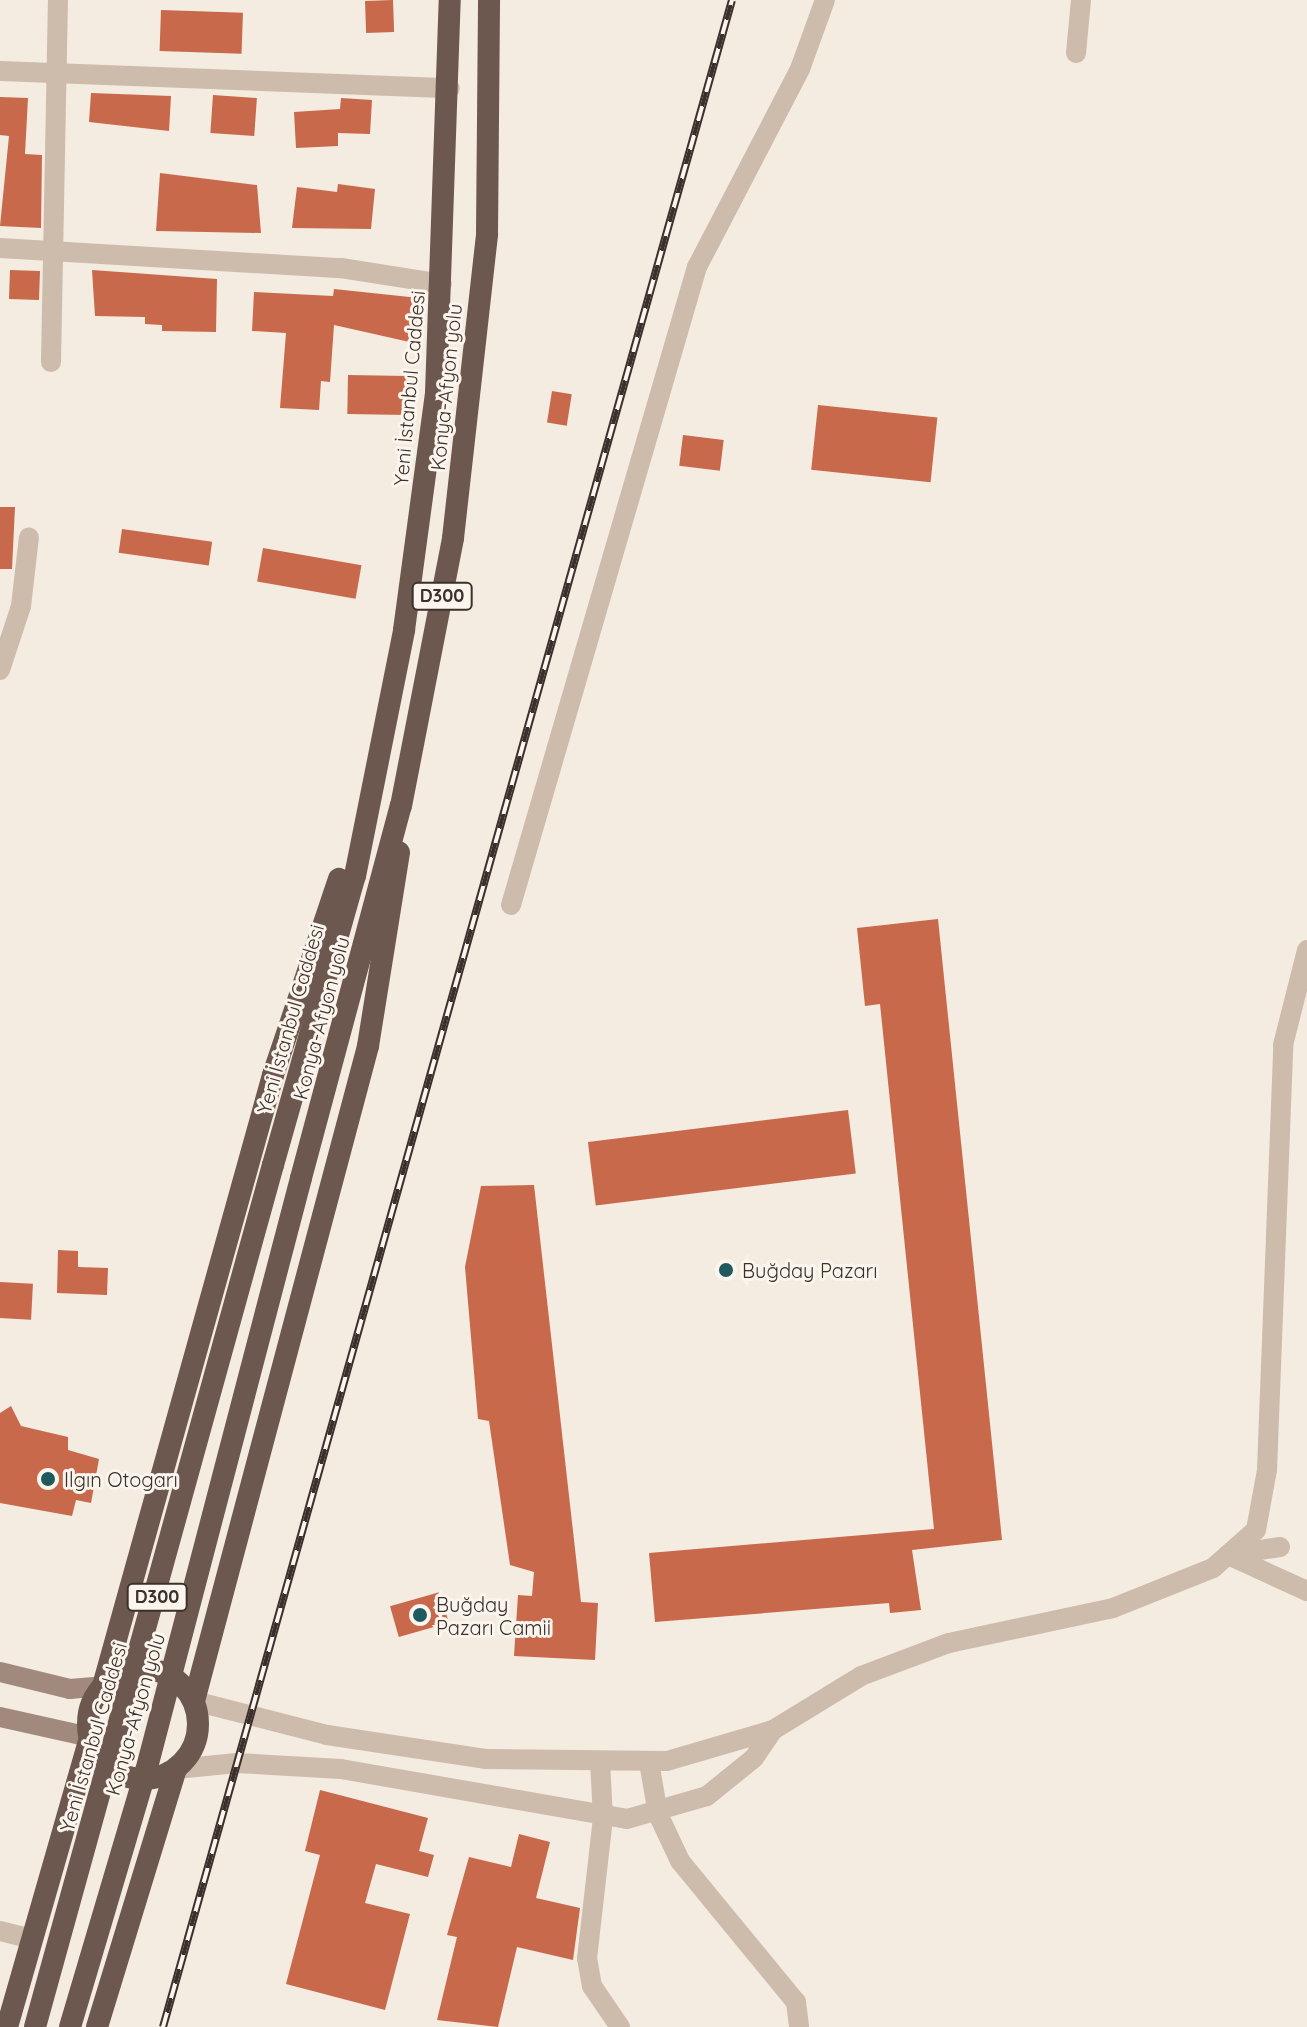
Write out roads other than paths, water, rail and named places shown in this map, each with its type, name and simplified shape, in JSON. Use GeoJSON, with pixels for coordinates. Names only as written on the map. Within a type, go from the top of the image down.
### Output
{"type":"FeatureCollection","features":[{"type":"Feature","properties":{"kind":"highway","name":"Yeni İstanbul Caddesi"},"geometry":{"type":"LineString","coordinates":[[35,2027],[357,852],[404,630],[436,393],[450,88],[450,0]]}},
{"type":"Feature","properties":{"kind":"highway","name":"Konya-Afyon yolu"},"geometry":{"type":"LineString","coordinates":[[70,2027],[146,1771],[401,806],[453,538],[487,234],[489,0]]}},
{"type":"Feature","properties":{"kind":"highway"},"geometry":{"type":"LineString","coordinates":[[97,2027],[176,1769],[197,1738],[194,1701],[368,1046],[398,884],[401,806]]}},
{"type":"Feature","properties":{"kind":"highway"},"geometry":{"type":"LineString","coordinates":[[7,2027],[90,1737],[91,1710],[103,1686],[273,1075],[343,869],[357,852]]}},
{"type":"Feature","properties":{"kind":"highway"},"geometry":{"type":"LineString","coordinates":[[103,1686],[121,1674],[163,1672],[194,1701]]}},
{"type":"Feature","properties":{"kind":"highway"},"geometry":{"type":"LineString","coordinates":[[90,1737],[115,1772],[146,1778],[176,1769]]}},
{"type":"Feature","properties":{"kind":"main road"},"geometry":{"type":"LineString","coordinates":[[0,1672],[70,1689],[103,1686]]}},
{"type":"Feature","properties":{"kind":"main road"},"geometry":{"type":"LineString","coordinates":[[0,1717],[90,1737]]}},
{"type":"Feature","properties":{"kind":"street"},"geometry":{"type":"LineString","coordinates":[[51,362],[58,252],[58,0]]}},
{"type":"Feature","properties":{"kind":"street"},"geometry":{"type":"LineString","coordinates":[[511,905],[697,267],[800,69],[825,0]]}},
{"type":"Feature","properties":{"kind":"street"},"geometry":{"type":"LineString","coordinates":[[1076,53],[1081,0]]}},
{"type":"Feature","properties":{"kind":"street"},"geometry":{"type":"LineString","coordinates":[[0,71],[450,88]]}},
{"type":"Feature","properties":{"kind":"street"},"geometry":{"type":"LineString","coordinates":[[0,248],[341,268],[442,284]]}},
{"type":"Feature","properties":{"kind":"street"},"geometry":{"type":"LineString","coordinates":[[0,670],[21,606],[29,537]]}},
{"type":"Feature","properties":{"kind":"street"},"geometry":{"type":"LineString","coordinates":[[194,1701],[327,1735],[485,1759],[649,1762],[718,1752],[773,1730],[861,1676],[949,1643],[1113,1608],[1213,1568],[1256,1530],[1267,1470],[1283,1045],[1307,950]]}},
{"type":"Feature","properties":{"kind":"street"},"geometry":{"type":"LineString","coordinates":[[1228,1555],[1280,1547]]}},
{"type":"Feature","properties":{"kind":"street"},"geometry":{"type":"LineString","coordinates":[[1228,1555],[1307,1591]]}},
{"type":"Feature","properties":{"kind":"street"},"geometry":{"type":"LineString","coordinates":[[176,1769],[237,1763],[431,1780],[603,1818],[658,1814],[707,1796],[754,1758],[773,1730]]}},
{"type":"Feature","properties":{"kind":"street"},"geometry":{"type":"LineString","coordinates":[[600,1762],[603,1818],[587,1958],[592,1986],[620,2027]]}},
{"type":"Feature","properties":{"kind":"street"},"geometry":{"type":"LineString","coordinates":[[649,1762],[658,1814],[703,1897],[796,2002],[799,2027]]}},
{"type":"Feature","properties":{"kind":"street"},"geometry":{"type":"LineString","coordinates":[[0,1931],[31,1939]]}},
{"type":"Feature","properties":{"kind":"railway"},"geometry":{"type":"LineString","coordinates":[[163,2027],[732,0]]}},
{"type":"Feature","properties":{"kind":"place","name":"Buğday Pazarı"},"geometry":{"type":"Point","coordinates":[726,1270]}},
{"type":"Feature","properties":{"kind":"place","name":"Ilgın Otogarı"},"geometry":{"type":"Point","coordinates":[48,1479]}},
{"type":"Feature","properties":{"kind":"place","name":"Buğday Pazarı Camii"},"geometry":{"type":"Point","coordinates":[420,1615]}}]}
